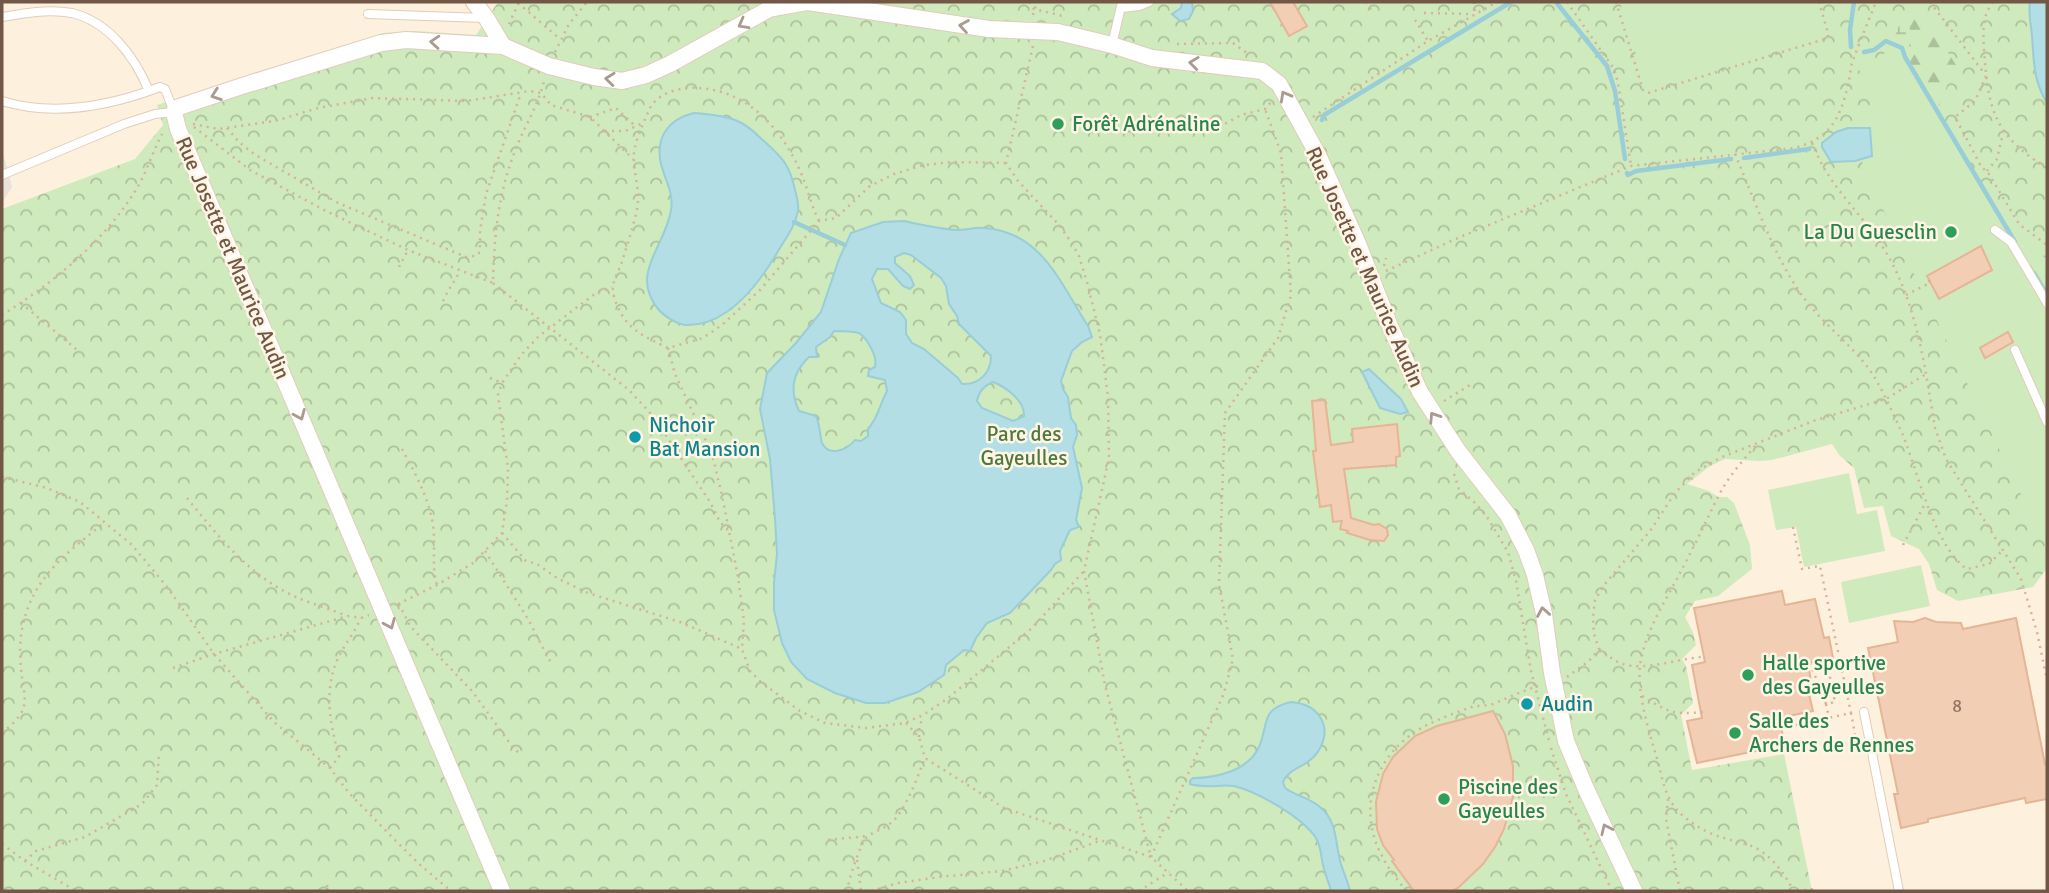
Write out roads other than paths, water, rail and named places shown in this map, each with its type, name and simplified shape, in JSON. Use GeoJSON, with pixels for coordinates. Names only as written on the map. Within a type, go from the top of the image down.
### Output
{"type":"FeatureCollection","features":[{"type":"Feature","properties":{"kind":"street"},"geometry":{"type":"LineString","coordinates":[[474,2],[503,46]]}},
{"type":"Feature","properties":{"kind":"street","name":"Rue Josette et Maurice Audin"},"geometry":{"type":"LineString","coordinates":[[502,891],[391,607],[178,129],[174,112],[176,108],[242,86],[381,43],[406,40],[503,46],[549,66],[614,81],[646,75],[670,64],[769,9],[808,2],[989,29],[1058,32],[1152,58],[1262,71],[1279,84],[1318,155],[1358,244],[1411,376],[1431,412],[1458,451],[1508,515],[1526,550],[1535,575],[1561,679],[1566,741],[1634,891]]}},
{"type":"Feature","properties":{"kind":"lane"},"geometry":{"type":"LineString","coordinates":[[1112,45],[1122,5],[1139,6],[1149,2]]}},
{"type":"Feature","properties":{"kind":"lane"},"geometry":{"type":"LineString","coordinates":[[2,17],[38,11],[72,14],[90,20],[103,27],[130,57],[149,91]]}},
{"type":"Feature","properties":{"kind":"lane"},"geometry":{"type":"LineString","coordinates":[[368,13],[487,19]]}},
{"type":"Feature","properties":{"kind":"lane"},"geometry":{"type":"LineString","coordinates":[[2,100],[33,108],[60,109],[113,102],[160,86],[165,89],[174,112],[155,114],[124,124],[2,175]]}},
{"type":"Feature","properties":{"kind":"lane"},"geometry":{"type":"LineString","coordinates":[[1995,230],[2011,242],[2047,303]]}},
{"type":"Feature","properties":{"kind":"lane"},"geometry":{"type":"LineString","coordinates":[[2015,351],[2047,422]]}},
{"type":"Feature","properties":{"kind":"lane"},"geometry":{"type":"LineString","coordinates":[[1864,712],[1899,891]]}},
{"type":"Feature","properties":{"kind":"water"},"geometry":{"type":"Polygon","coordinates":[[[1182,2],[1192,2],[1193,11],[1189,19],[1180,21],[1172,14],[1181,8],[1182,2]]]}},
{"type":"Feature","properties":{"kind":"water"},"geometry":{"type":"Polygon","coordinates":[[[2030,2],[2047,2],[2047,103],[2035,71],[2030,2]]]}},
{"type":"Feature","properties":{"kind":"water"},"geometry":{"type":"Polygon","coordinates":[[[694,113],[730,118],[739,122],[771,148],[788,168],[798,208],[792,228],[761,278],[740,302],[714,319],[685,325],[670,319],[658,309],[650,296],[647,283],[648,271],[668,223],[672,204],[661,164],[662,138],[677,120],[694,113]]]}},
{"type":"Feature","properties":{"kind":"water"},"geometry":{"type":"Polygon","coordinates":[[[1848,128],[1870,128],[1872,156],[1855,161],[1831,162],[1822,143],[1836,132],[1848,128]]]}},
{"type":"Feature","properties":{"kind":"water"},"geometry":{"type":"Polygon","coordinates":[[[904,221],[957,230],[984,228],[1021,239],[1035,249],[1058,277],[1092,337],[1072,351],[1061,381],[1068,397],[1071,418],[1076,425],[1077,435],[1073,447],[1082,488],[1076,520],[1079,527],[1070,530],[1060,551],[1061,560],[1010,613],[987,623],[970,651],[964,650],[946,665],[944,675],[918,692],[885,703],[866,703],[835,693],[807,679],[791,662],[782,643],[774,610],[777,554],[770,459],[760,409],[767,373],[821,312],[851,233],[883,222],[904,221]],[[904,253],[895,257],[895,263],[910,276],[914,285],[910,289],[903,286],[888,269],[877,269],[872,279],[881,303],[900,312],[906,320],[906,334],[912,343],[924,349],[962,384],[979,380],[987,372],[991,356],[959,324],[941,278],[911,255],[904,253]],[[834,331],[816,347],[817,357],[809,357],[799,369],[794,382],[794,396],[799,411],[816,416],[822,443],[825,448],[834,451],[868,436],[868,429],[877,416],[887,391],[885,380],[868,376],[869,370],[875,367],[875,358],[865,338],[858,333],[834,331]],[[993,382],[982,389],[977,401],[982,408],[1013,421],[1024,416],[1021,405],[1009,391],[993,382]]]}},
{"type":"Feature","properties":{"kind":"water"},"geometry":{"type":"Polygon","coordinates":[[[1369,369],[1401,399],[1408,412],[1400,414],[1380,408],[1362,372],[1369,369]]]}},
{"type":"Feature","properties":{"kind":"water"},"geometry":{"type":"Polygon","coordinates":[[[1291,702],[1307,706],[1317,714],[1323,723],[1324,735],[1321,747],[1314,757],[1291,772],[1283,782],[1285,788],[1316,804],[1330,819],[1350,891],[1331,891],[1316,838],[1290,814],[1267,800],[1234,786],[1190,784],[1193,778],[1221,775],[1247,762],[1259,747],[1270,713],[1291,702]]]}},
{"type":"Feature","properties":{"kind":"waterway"},"geometry":{"type":"LineString","coordinates":[[1322,120],[1324,115],[1511,2]]}},
{"type":"Feature","properties":{"kind":"waterway"},"geometry":{"type":"LineString","coordinates":[[1556,2],[1607,66],[1615,91],[1625,159]]}},
{"type":"Feature","properties":{"kind":"waterway"},"geometry":{"type":"LineString","coordinates":[[1851,47],[1850,30],[1854,2]]}},
{"type":"Feature","properties":{"kind":"waterway"},"geometry":{"type":"LineString","coordinates":[[1864,52],[1874,50],[1886,41],[1902,48],[2015,242]]}},
{"type":"Feature","properties":{"kind":"waterway"},"geometry":{"type":"LineString","coordinates":[[1744,158],[1809,149]]}},
{"type":"Feature","properties":{"kind":"waterway"},"geometry":{"type":"LineString","coordinates":[[1627,173],[1628,175],[1636,171],[1731,159]]}},
{"type":"Feature","properties":{"kind":"waterway"},"geometry":{"type":"LineString","coordinates":[[794,222],[845,245]]}},
{"type":"Feature","properties":{"kind":"waterway"},"geometry":{"type":"LineString","coordinates":[[2034,273],[2047,295]]}},
{"type":"Feature","properties":{"kind":"place","name":"Forêt Adrénaline"},"geometry":{"type":"Point","coordinates":[1058,124]}},
{"type":"Feature","properties":{"kind":"place","name":"La Du Guesclin"},"geometry":{"type":"Point","coordinates":[1951,232]}},
{"type":"Feature","properties":{"kind":"place","name":"Nichoir Bat Mansion"},"geometry":{"type":"Point","coordinates":[635,437]}},
{"type":"Feature","properties":{"kind":"place","name":"Halle sportive des Gayeulles"},"geometry":{"type":"Point","coordinates":[1748,675]}},
{"type":"Feature","properties":{"kind":"place","name":"Audin"},"geometry":{"type":"Point","coordinates":[1527,704]}},
{"type":"Feature","properties":{"kind":"place","name":"Salle des Archers de Rennes"},"geometry":{"type":"Point","coordinates":[1735,733]}},
{"type":"Feature","properties":{"kind":"place","name":"Piscine des Gayeulles"},"geometry":{"type":"Point","coordinates":[1444,799]}},
{"type":"Feature","properties":{"kind":"park label","name":"Parc des Gayeulles"},"geometry":{"type":"Point","coordinates":[1024,446]}}]}
